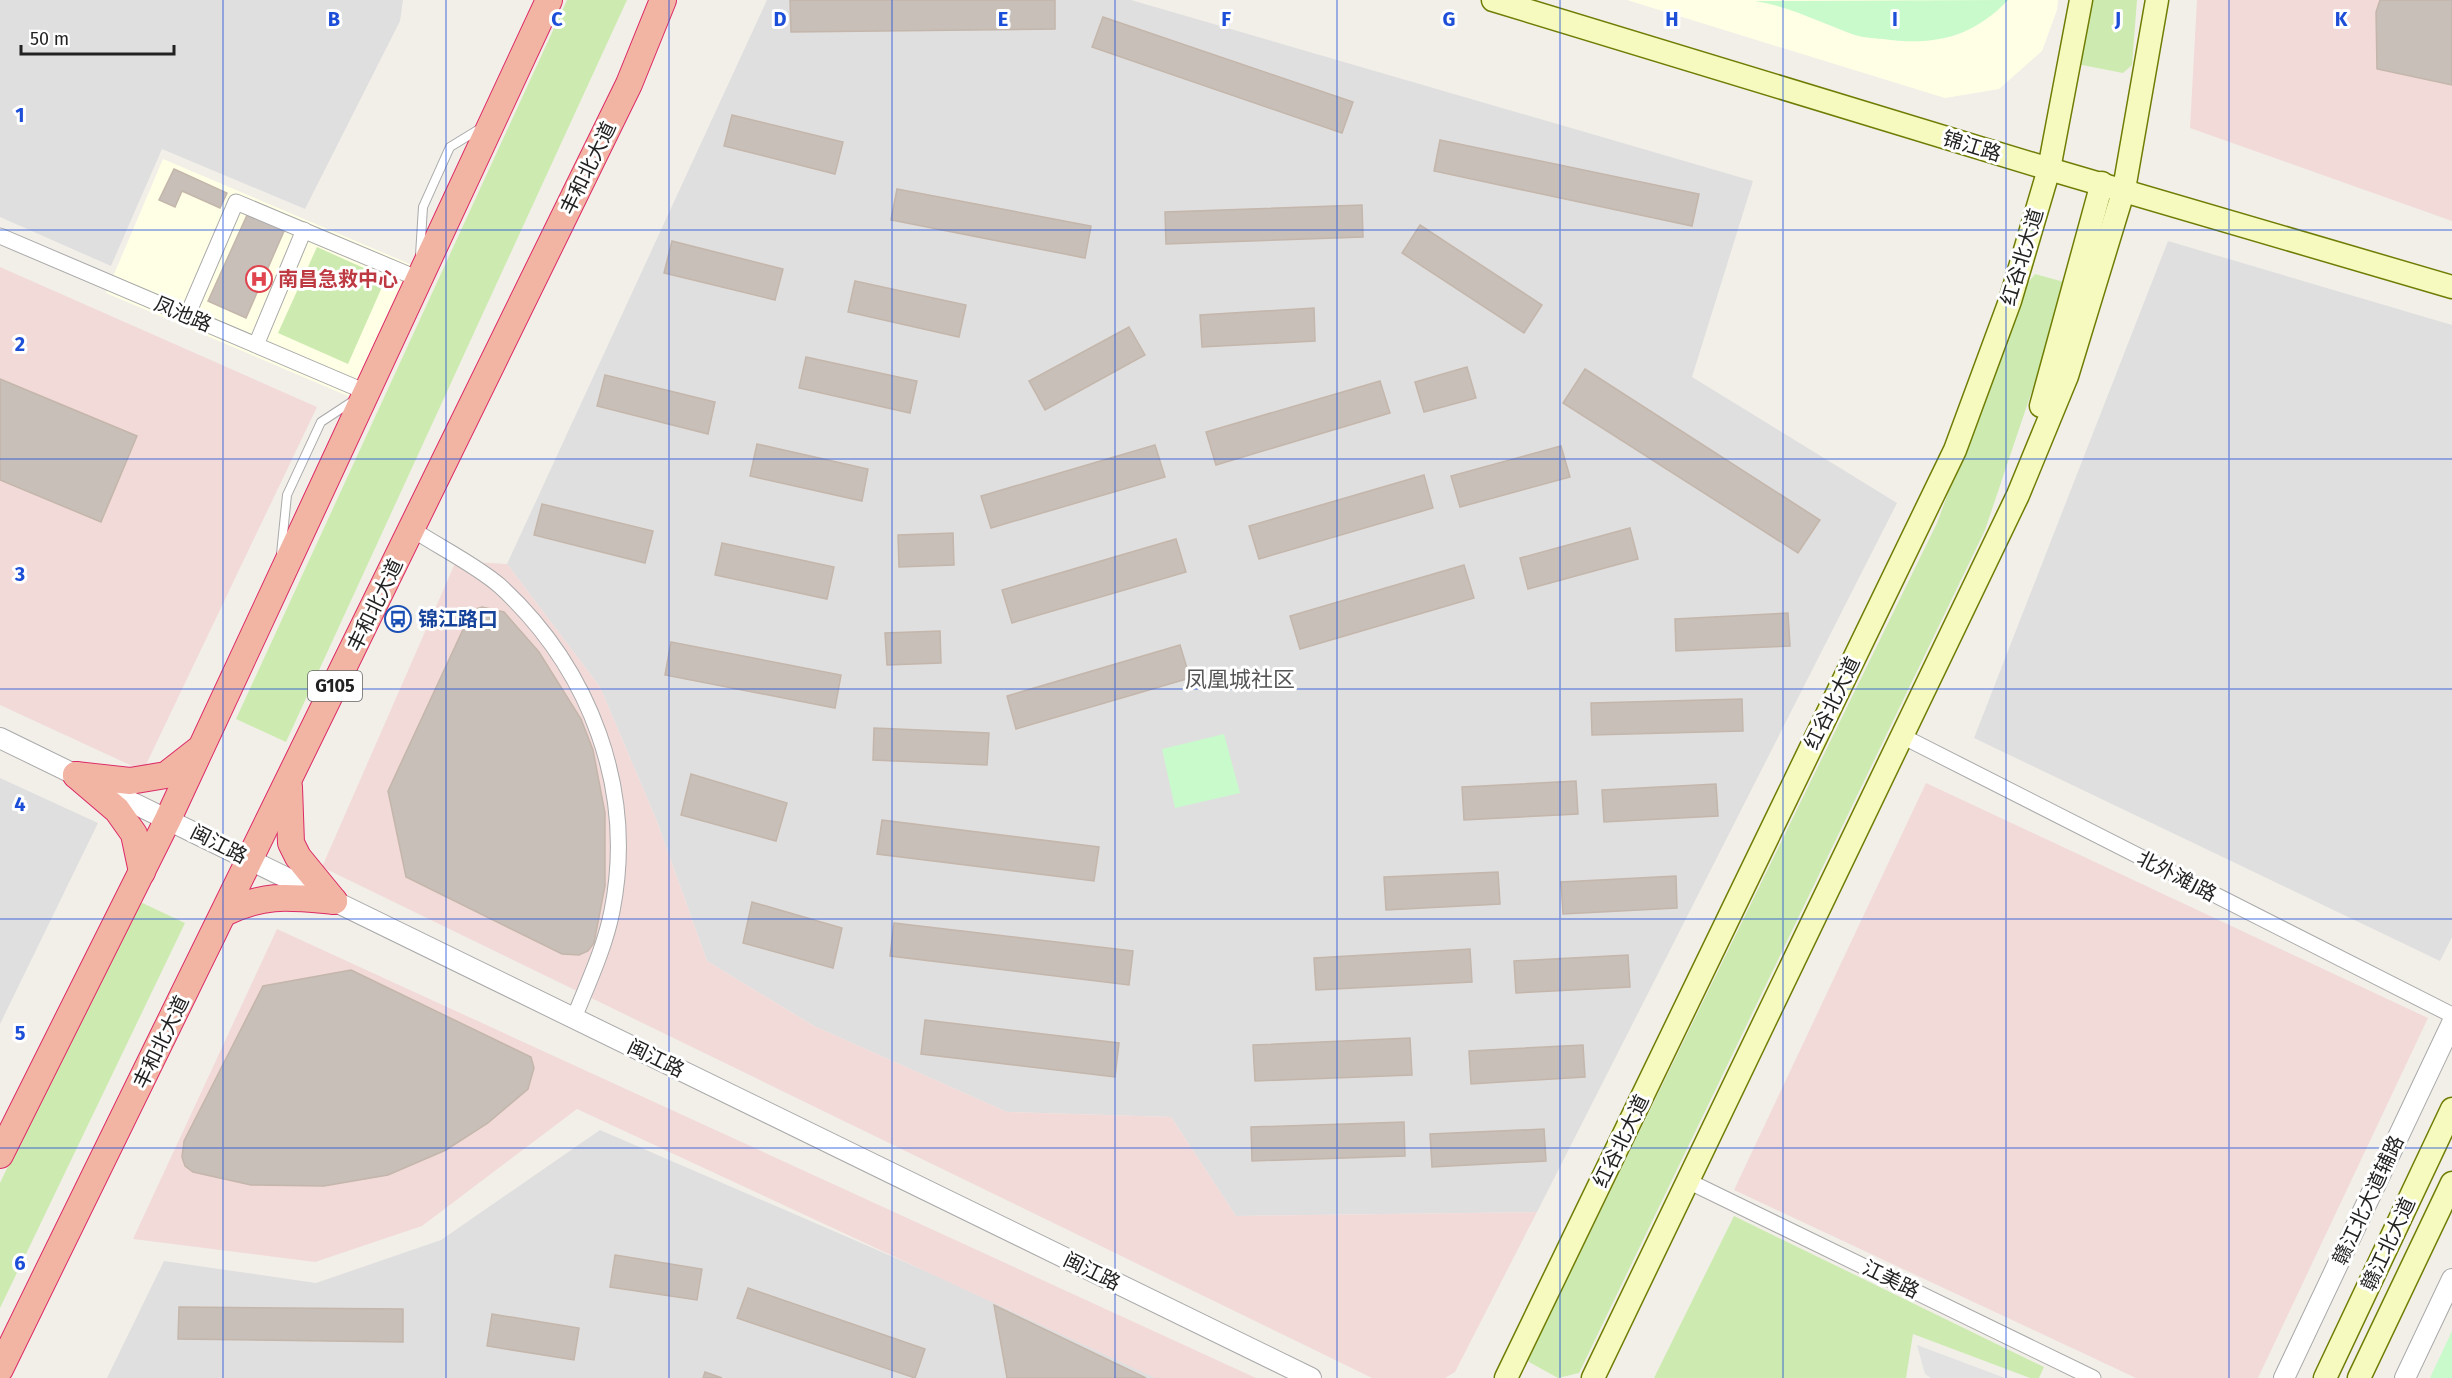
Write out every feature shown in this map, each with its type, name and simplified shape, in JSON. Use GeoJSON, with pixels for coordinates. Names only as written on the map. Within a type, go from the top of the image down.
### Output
{"type":"FeatureCollection","features":[{"type":"Feature","properties":{"kind":"highway"},"geometry":{"type":"LineString","coordinates":[[0,1155],[168,819],[549,0]]}},
{"type":"Feature","properties":{"kind":"highway","name":"丰和北大道"},"geometry":{"type":"LineString","coordinates":[[0,1369],[629,84],[663,0]]}},
{"type":"Feature","properties":{"kind":"highway"},"geometry":{"type":"LineString","coordinates":[[76,775],[129,781],[166,776],[201,748]]}},
{"type":"Feature","properties":{"kind":"highway"},"geometry":{"type":"LineString","coordinates":[[76,775],[117,810],[134,834],[142,872]]}},
{"type":"Feature","properties":{"kind":"highway"},"geometry":{"type":"LineString","coordinates":[[288,782],[291,843],[298,857],[334,901]]}},
{"type":"Feature","properties":{"kind":"highway"},"geometry":{"type":"LineString","coordinates":[[224,913],[249,901],[266,898],[334,901]]}},
{"type":"Feature","properties":{"kind":"main road","name":"锦江路"},"geometry":{"type":"LineString","coordinates":[[1493,0],[2049,169],[2124,189],[2452,287]]}},
{"type":"Feature","properties":{"kind":"main road","name":"红谷北大道"},"geometry":{"type":"LineString","coordinates":[[1506,1378],[1955,450],[2010,301],[2049,169],[2081,0]]}},
{"type":"Feature","properties":{"kind":"main road"},"geometry":{"type":"LineString","coordinates":[[1593,1378],[2018,495],[2067,376],[2124,189],[2157,0]]}},
{"type":"Feature","properties":{"kind":"main road"},"geometry":{"type":"LineString","coordinates":[[2018,495],[2102,183]]}},
{"type":"Feature","properties":{"kind":"main road","name":"赣江北大道"},"geometry":{"type":"LineString","coordinates":[[2325,1378],[2452,1109]]}},
{"type":"Feature","properties":{"kind":"main road","name":"赣江北大道"},"geometry":{"type":"LineString","coordinates":[[2359,1378],[2452,1183]]}},
{"type":"Feature","properties":{"kind":"street"},"geometry":{"type":"LineString","coordinates":[[188,316],[237,202],[419,279]]}},
{"type":"Feature","properties":{"kind":"street"},"geometry":{"type":"LineString","coordinates":[[256,345],[304,230]]}},
{"type":"Feature","properties":{"kind":"street","name":"凤池路"},"geometry":{"type":"LineString","coordinates":[[0,236],[366,392]]}},
{"type":"Feature","properties":{"kind":"street"},"geometry":{"type":"LineString","coordinates":[[412,529],[498,584],[536,622],[569,668],[592,714],[607,766],[620,826],[618,870],[612,913],[574,1018]]}},
{"type":"Feature","properties":{"kind":"street","name":"北外滩J路"},"geometry":{"type":"LineString","coordinates":[[1902,736],[2452,1015]]}},
{"type":"Feature","properties":{"kind":"street","name":"闽江路"},"geometry":{"type":"LineString","coordinates":[[0,738],[1311,1378]]}},
{"type":"Feature","properties":{"kind":"street","name":"赣江北大道辅路"},"geometry":{"type":"LineString","coordinates":[[2284,1378],[2452,1023]]}},
{"type":"Feature","properties":{"kind":"street","name":"江美路"},"geometry":{"type":"LineString","coordinates":[[1688,1181],[2093,1378]]}},
{"type":"Feature","properties":{"kind":"street"},"geometry":{"type":"LineString","coordinates":[[2405,1378],[2452,1279]]}},
{"type":"Feature","properties":{"kind":"shaded area"},"geometry":{"type":"Polygon","coordinates":[[[0,0],[403,0],[400,21],[305,209],[162,149],[111,266],[0,217],[0,0]]]}},
{"type":"Feature","properties":{"kind":"shaded area"},"geometry":{"type":"Polygon","coordinates":[[[767,0],[1131,0],[1753,181],[1692,377],[1897,503],[1537,1212],[1236,1216],[1171,1117],[1007,1112],[814,1026],[707,961],[656,819],[600,687],[507,564],[767,0]]]}},
{"type":"Feature","properties":{"kind":"shaded area"},"geometry":{"type":"Polygon","coordinates":[[[1627,0],[2058,0],[2057,10],[2042,51],[1999,89],[1945,98],[1627,0]]]}},
{"type":"Feature","properties":{"kind":"shaded area"},"geometry":{"type":"Polygon","coordinates":[[[2197,0],[2452,0],[2452,221],[2190,128],[2197,0]]]}},
{"type":"Feature","properties":{"kind":"shaded area","name":"南昌急救中心"},"geometry":{"type":"Polygon","coordinates":[[[163,159],[412,265],[355,399],[106,293],[163,159]]]}},
{"type":"Feature","properties":{"kind":"shaded area"},"geometry":{"type":"Polygon","coordinates":[[[2168,241],[2452,325],[2452,937],[2440,961],[1974,738],[2168,241]]]}},
{"type":"Feature","properties":{"kind":"shaded area"},"geometry":{"type":"Polygon","coordinates":[[[0,267],[317,407],[143,771],[0,705],[0,267]]]}},
{"type":"Feature","properties":{"kind":"shaded area"},"geometry":{"type":"Polygon","coordinates":[[[456,561],[507,564],[600,687],[656,819],[707,961],[814,1026],[1007,1112],[1171,1117],[1236,1216],[1537,1212],[1455,1372],[1445,1378],[1372,1378],[322,867],[456,561]]]}},
{"type":"Feature","properties":{"kind":"shaded area"},"geometry":{"type":"Polygon","coordinates":[[[0,778],[98,823],[0,1024],[0,778]]]}},
{"type":"Feature","properties":{"kind":"shaded area"},"geometry":{"type":"Polygon","coordinates":[[[1926,783],[2428,1018],[2258,1378],[2136,1378],[1734,1190],[1926,783]]]}},
{"type":"Feature","properties":{"kind":"shaded area"},"geometry":{"type":"Polygon","coordinates":[[[277,929],[1256,1378],[1155,1378],[577,1109],[422,1226],[315,1262],[133,1239],[277,929]]]}},
{"type":"Feature","properties":{"kind":"shaded area"},"geometry":{"type":"Polygon","coordinates":[[[600,1130],[1173,1378],[107,1378],[164,1261],[316,1283],[441,1240],[600,1130]]]}},
{"type":"Feature","properties":{"kind":"shaded area"},"geometry":{"type":"Polygon","coordinates":[[[1917,1345],[2005,1378],[1931,1378],[1925,1374],[1917,1345]]]}},
{"type":"Feature","properties":{"kind":"green space"},"geometry":{"type":"Polygon","coordinates":[[[567,0],[627,0],[286,742],[236,719],[567,0]]]}},
{"type":"Feature","properties":{"kind":"green space"},"geometry":{"type":"Polygon","coordinates":[[[2008,0],[1994,13],[1966,31],[1935,40],[1919,41],[1858,36],[1793,11],[1755,1],[2008,0]]]}},
{"type":"Feature","properties":{"kind":"green space"},"geometry":{"type":"Polygon","coordinates":[[[2087,0],[2137,0],[2132,65],[2123,73],[2077,64],[2087,0]]]}},
{"type":"Feature","properties":{"kind":"green space"},"geometry":{"type":"Polygon","coordinates":[[[317,247],[386,278],[348,364],[278,333],[317,247]]]}},
{"type":"Feature","properties":{"kind":"green space"},"geometry":{"type":"Polygon","coordinates":[[[2035,274],[2064,282],[2066,290],[1985,530],[1579,1373],[1558,1378],[1529,1362],[1527,1355],[1541,1333],[1937,523],[2023,289],[2035,274]]]}},
{"type":"Feature","properties":{"kind":"green space"},"geometry":{"type":"Polygon","coordinates":[[[1224,734],[1240,793],[1175,808],[1162,749],[1224,734]]]}},
{"type":"Feature","properties":{"kind":"green space"},"geometry":{"type":"Polygon","coordinates":[[[136,900],[185,923],[0,1308],[0,1183],[136,900]]]}},
{"type":"Feature","properties":{"kind":"green space"},"geometry":{"type":"Polygon","coordinates":[[[1734,1216],[2044,1367],[2039,1378],[2030,1378],[1913,1334],[1906,1378],[1654,1378],[1734,1216]]]}},
{"type":"Feature","properties":{"kind":"green space"},"geometry":{"type":"Polygon","coordinates":[[[2452,1331],[2452,1378],[2430,1378],[2452,1331]]]}},
{"type":"Feature","properties":{"kind":"building"},"geometry":{"type":"Polygon","coordinates":[[[790,0],[1055,0],[1055,29],[791,32],[790,0]]]}},
{"type":"Feature","properties":{"kind":"building"},"geometry":{"type":"Polygon","coordinates":[[[2380,0],[2452,0],[2452,85],[2377,69],[2376,12],[2380,0]]]}},
{"type":"Feature","properties":{"kind":"building"},"geometry":{"type":"Polygon","coordinates":[[[1103,17],[1353,102],[1342,133],[1092,47],[1103,17]]]}},
{"type":"Feature","properties":{"kind":"building"},"geometry":{"type":"Polygon","coordinates":[[[732,115],[843,142],[835,174],[724,146],[732,115]]]}},
{"type":"Feature","properties":{"kind":"building"},"geometry":{"type":"Polygon","coordinates":[[[1440,140],[1699,194],[1692,226],[1434,171],[1440,140]]]}},
{"type":"Feature","properties":{"kind":"building"},"geometry":{"type":"Polygon","coordinates":[[[174,169],[227,193],[220,208],[182,191],[175,207],[159,200],[174,169]]]}},
{"type":"Feature","properties":{"kind":"building"},"geometry":{"type":"Polygon","coordinates":[[[897,189],[1091,226],[1085,258],[891,220],[897,189]]]}},
{"type":"Feature","properties":{"kind":"building"},"geometry":{"type":"Polygon","coordinates":[[[1362,205],[1363,237],[1166,244],[1165,212],[1362,205]]]}},
{"type":"Feature","properties":{"kind":"building"},"geometry":{"type":"Polygon","coordinates":[[[248,213],[285,229],[246,318],[208,301],[248,213]]]}},
{"type":"Feature","properties":{"kind":"building"},"geometry":{"type":"Polygon","coordinates":[[[1420,225],[1542,305],[1524,333],[1402,253],[1420,225]]]}},
{"type":"Feature","properties":{"kind":"building"},"geometry":{"type":"Polygon","coordinates":[[[672,241],[783,269],[775,300],[664,273],[672,241]]]}},
{"type":"Feature","properties":{"kind":"building"},"geometry":{"type":"Polygon","coordinates":[[[855,281],[966,305],[959,337],[848,312],[855,281]]]}},
{"type":"Feature","properties":{"kind":"building"},"geometry":{"type":"Polygon","coordinates":[[[1314,308],[1315,341],[1202,347],[1200,315],[1314,308]]]}},
{"type":"Feature","properties":{"kind":"building"},"geometry":{"type":"Polygon","coordinates":[[[1129,327],[1145,355],[1045,410],[1029,381],[1129,327]]]}},
{"type":"Feature","properties":{"kind":"building"},"geometry":{"type":"Polygon","coordinates":[[[806,357],[917,381],[910,413],[799,388],[806,357]]]}},
{"type":"Feature","properties":{"kind":"building"},"geometry":{"type":"Polygon","coordinates":[[[1467,367],[1476,398],[1424,412],[1415,382],[1467,367]]]}},
{"type":"Feature","properties":{"kind":"building"},"geometry":{"type":"Polygon","coordinates":[[[1585,369],[1820,520],[1798,553],[1563,403],[1585,369]]]}},
{"type":"Feature","properties":{"kind":"building"},"geometry":{"type":"Polygon","coordinates":[[[605,375],[715,402],[708,434],[597,406],[605,375]]]}},
{"type":"Feature","properties":{"kind":"building"},"geometry":{"type":"Polygon","coordinates":[[[0,379],[137,436],[101,522],[0,480],[0,379]]]}},
{"type":"Feature","properties":{"kind":"building"},"geometry":{"type":"Polygon","coordinates":[[[1380,381],[1390,413],[1216,465],[1206,432],[1380,381]]]}},
{"type":"Feature","properties":{"kind":"building"},"geometry":{"type":"Polygon","coordinates":[[[757,444],[868,469],[862,501],[750,476],[757,444]]]}},
{"type":"Feature","properties":{"kind":"building"},"geometry":{"type":"Polygon","coordinates":[[[1155,445],[1165,477],[991,528],[981,496],[1155,445]]]}},
{"type":"Feature","properties":{"kind":"building"},"geometry":{"type":"Polygon","coordinates":[[[1561,446],[1570,477],[1460,507],[1451,476],[1561,446]]]}},
{"type":"Feature","properties":{"kind":"building"},"geometry":{"type":"Polygon","coordinates":[[[1424,475],[1433,508],[1259,559],[1249,526],[1424,475]]]}},
{"type":"Feature","properties":{"kind":"building"},"geometry":{"type":"Polygon","coordinates":[[[542,504],[653,531],[645,563],[534,535],[542,504]]]}},
{"type":"Feature","properties":{"kind":"building"},"geometry":{"type":"Polygon","coordinates":[[[1630,528],[1638,559],[1528,589],[1520,558],[1630,528]]]}},
{"type":"Feature","properties":{"kind":"building"},"geometry":{"type":"Polygon","coordinates":[[[953,533],[954,565],[899,567],[898,535],[953,533]]]}},
{"type":"Feature","properties":{"kind":"building"},"geometry":{"type":"Polygon","coordinates":[[[1176,539],[1186,572],[1012,623],[1002,590],[1176,539]]]}},
{"type":"Feature","properties":{"kind":"building"},"geometry":{"type":"Polygon","coordinates":[[[722,543],[834,567],[827,599],[715,575],[722,543]]]}},
{"type":"Feature","properties":{"kind":"building"},"geometry":{"type":"Polygon","coordinates":[[[1464,565],[1474,598],[1300,649],[1290,616],[1464,565]]]}},
{"type":"Feature","properties":{"kind":"building"},"geometry":{"type":"Polygon","coordinates":[[[482,607],[504,612],[539,652],[581,719],[593,750],[605,813],[605,886],[594,943],[588,951],[579,955],[562,954],[406,877],[388,791],[472,610],[482,607]]]}},
{"type":"Feature","properties":{"kind":"building"},"geometry":{"type":"Polygon","coordinates":[[[1788,613],[1790,646],[1676,651],[1675,619],[1788,613]]]}},
{"type":"Feature","properties":{"kind":"building"},"geometry":{"type":"Polygon","coordinates":[[[940,631],[941,663],[887,665],[885,633],[940,631]]]}},
{"type":"Feature","properties":{"kind":"building"},"geometry":{"type":"Polygon","coordinates":[[[671,642],[841,675],[835,708],[665,675],[671,642]]]}},
{"type":"Feature","properties":{"kind":"building"},"geometry":{"type":"Polygon","coordinates":[[[1180,645],[1190,678],[1016,729],[1007,696],[1180,645]]]}},
{"type":"Feature","properties":{"kind":"building"},"geometry":{"type":"Polygon","coordinates":[[[1742,699],[1743,731],[1592,735],[1591,703],[1742,699]]]}},
{"type":"Feature","properties":{"kind":"building"},"geometry":{"type":"Polygon","coordinates":[[[874,728],[989,733],[987,765],[873,760],[874,728]]]}},
{"type":"Feature","properties":{"kind":"building"},"geometry":{"type":"Polygon","coordinates":[[[691,774],[787,803],[776,841],[681,815],[691,774]]]}},
{"type":"Feature","properties":{"kind":"building"},"geometry":{"type":"Polygon","coordinates":[[[1576,781],[1578,814],[1464,820],[1462,787],[1576,781]]]}},
{"type":"Feature","properties":{"kind":"building"},"geometry":{"type":"Polygon","coordinates":[[[1716,784],[1718,816],[1604,822],[1602,790],[1716,784]]]}},
{"type":"Feature","properties":{"kind":"building"},"geometry":{"type":"Polygon","coordinates":[[[882,820],[1099,847],[1094,881],[877,854],[882,820]]]}},
{"type":"Feature","properties":{"kind":"building"},"geometry":{"type":"Polygon","coordinates":[[[1498,872],[1500,904],[1386,910],[1384,877],[1498,872]]]}},
{"type":"Feature","properties":{"kind":"building"},"geometry":{"type":"Polygon","coordinates":[[[1676,876],[1677,908],[1563,914],[1561,882],[1676,876]]]}},
{"type":"Feature","properties":{"kind":"building"},"geometry":{"type":"Polygon","coordinates":[[[752,902],[842,928],[833,968],[743,943],[752,902]]]}},
{"type":"Feature","properties":{"kind":"building"},"geometry":{"type":"Polygon","coordinates":[[[894,923],[1133,951],[1129,985],[890,956],[894,923]]]}},
{"type":"Feature","properties":{"kind":"building"},"geometry":{"type":"Polygon","coordinates":[[[1470,949],[1472,982],[1316,990],[1314,958],[1470,949]]]}},
{"type":"Feature","properties":{"kind":"building"},"geometry":{"type":"Polygon","coordinates":[[[1628,955],[1630,987],[1516,993],[1514,961],[1628,955]]]}},
{"type":"Feature","properties":{"kind":"building"},"geometry":{"type":"Polygon","coordinates":[[[351,970],[531,1057],[534,1068],[528,1089],[488,1123],[446,1150],[388,1175],[324,1186],[251,1185],[193,1172],[185,1166],[182,1157],[184,1141],[263,986],[351,970]]]}},
{"type":"Feature","properties":{"kind":"building"},"geometry":{"type":"Polygon","coordinates":[[[925,1020],[1119,1043],[1115,1077],[921,1054],[925,1020]]]}},
{"type":"Feature","properties":{"kind":"building"},"geometry":{"type":"Polygon","coordinates":[[[1410,1038],[1412,1075],[1255,1081],[1253,1045],[1410,1038]]]}},
{"type":"Feature","properties":{"kind":"building"},"geometry":{"type":"Polygon","coordinates":[[[1583,1045],[1585,1077],[1471,1084],[1469,1051],[1583,1045]]]}},
{"type":"Feature","properties":{"kind":"building"},"geometry":{"type":"Polygon","coordinates":[[[1404,1122],[1405,1156],[1252,1161],[1251,1127],[1404,1122]]]}},
{"type":"Feature","properties":{"kind":"building"},"geometry":{"type":"Polygon","coordinates":[[[1544,1129],[1546,1161],[1432,1167],[1430,1134],[1544,1129]]]}},
{"type":"Feature","properties":{"kind":"building"},"geometry":{"type":"Polygon","coordinates":[[[615,1255],[702,1269],[697,1300],[610,1287],[615,1255]]]}},
{"type":"Feature","properties":{"kind":"building"},"geometry":{"type":"Polygon","coordinates":[[[748,1288],[925,1349],[915,1378],[737,1318],[748,1288]]]}},
{"type":"Feature","properties":{"kind":"building"},"geometry":{"type":"Polygon","coordinates":[[[994,1305],[1146,1378],[1007,1378],[994,1305]]]}},
{"type":"Feature","properties":{"kind":"building"},"geometry":{"type":"Polygon","coordinates":[[[179,1307],[403,1309],[403,1342],[178,1339],[179,1307]]]}},
{"type":"Feature","properties":{"kind":"building"},"geometry":{"type":"Polygon","coordinates":[[[492,1314],[579,1328],[574,1360],[487,1346],[492,1314]]]}},
{"type":"Feature","properties":{"kind":"building"},"geometry":{"type":"Polygon","coordinates":[[[705,1372],[722,1378],[703,1378],[705,1372]]]}},
{"type":"Feature","properties":{"kind":"place","name":"南昌急救中心"},"geometry":{"type":"Point","coordinates":[259,279]}},
{"type":"Feature","properties":{"kind":"place","name":"锦江路口"},"geometry":{"type":"Point","coordinates":[398,619]}},
{"type":"Feature","properties":{"kind":"district","name":"凤凰城社区"},"geometry":{"type":"Point","coordinates":[1240,679]}}]}
